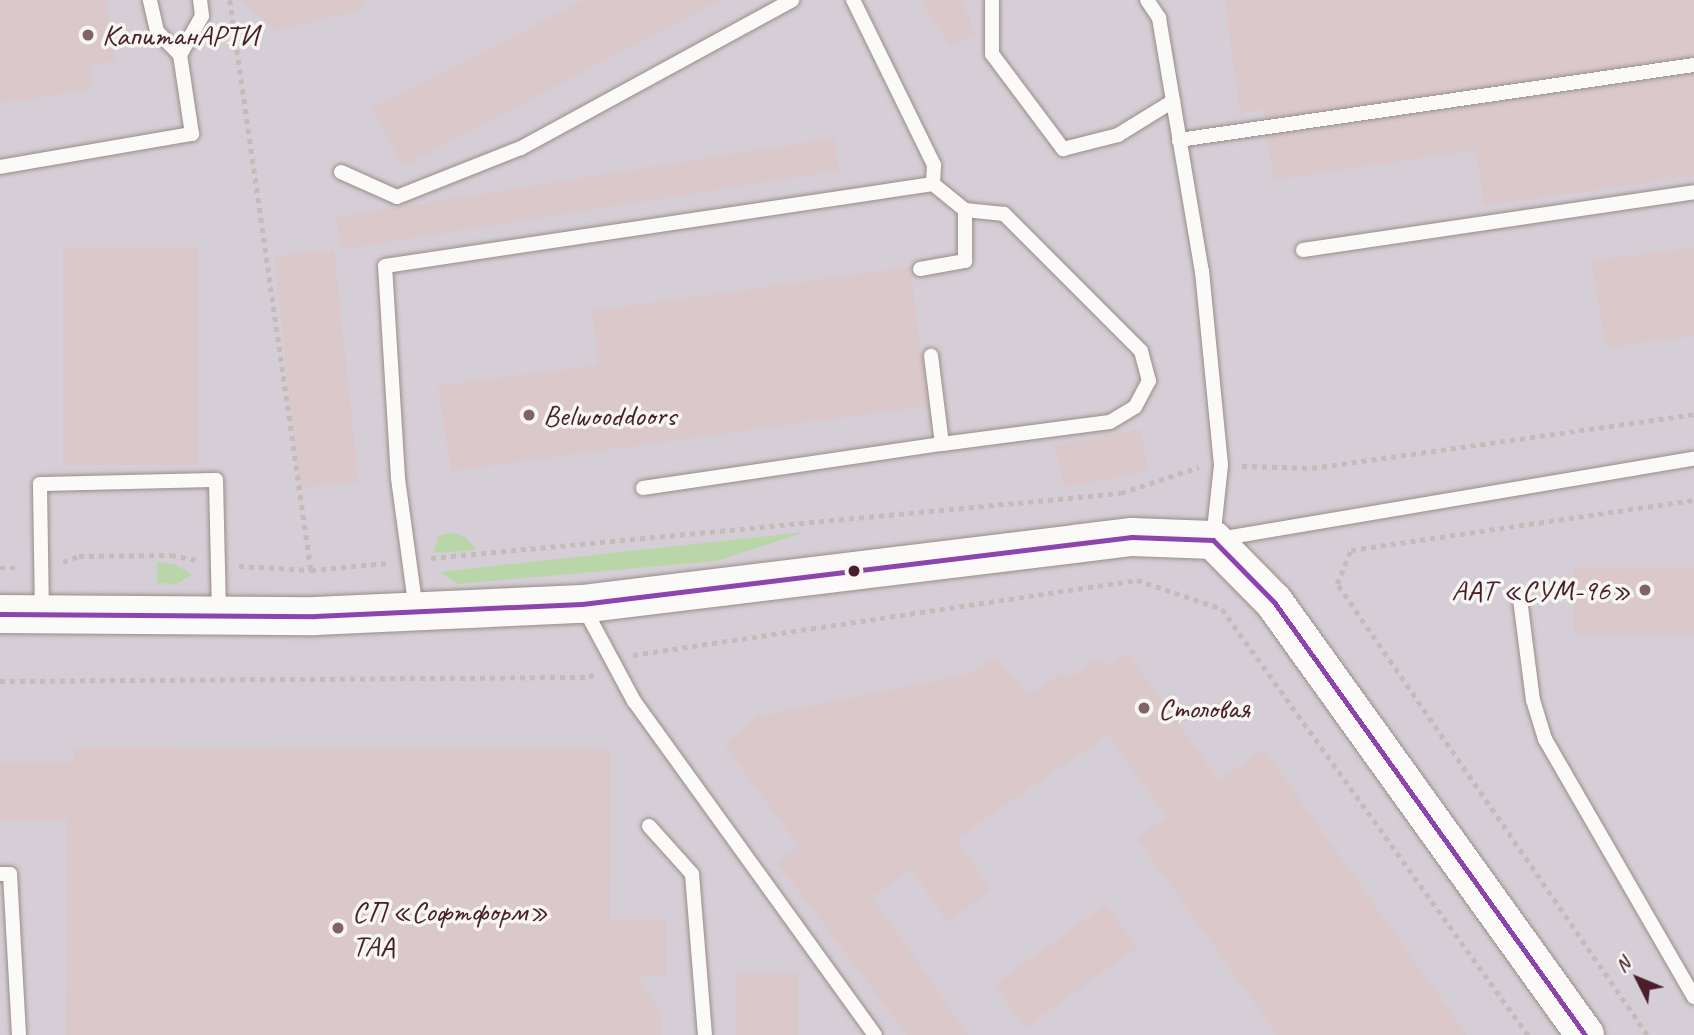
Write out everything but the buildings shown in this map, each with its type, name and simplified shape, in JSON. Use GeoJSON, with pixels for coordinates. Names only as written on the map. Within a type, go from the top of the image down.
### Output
{"type":"FeatureCollection","features":[{"type":"Feature","properties":{"kind":"main road"},"geometry":{"type":"LineString","coordinates":[[0,614],[219,616],[416,612],[582,604],[1132,537],[1213,540],[1274,602],[1586,1035]]}},
{"type":"Feature","properties":{"kind":"lane"},"geometry":{"type":"LineString","coordinates":[[0,167],[192,134],[180,55],[157,31],[150,0]]}},
{"type":"Feature","properties":{"kind":"lane"},"geometry":{"type":"LineString","coordinates":[[180,55],[202,16],[200,0]]}},
{"type":"Feature","properties":{"kind":"lane"},"geometry":{"type":"LineString","coordinates":[[341,172],[397,197],[521,148],[792,0]]}},
{"type":"Feature","properties":{"kind":"lane"},"geometry":{"type":"LineString","coordinates":[[853,0],[934,165],[933,184]]}},
{"type":"Feature","properties":{"kind":"lane"},"geometry":{"type":"LineString","coordinates":[[992,0],[992,54],[1063,149],[1118,135],[1173,101]]}},
{"type":"Feature","properties":{"kind":"lane"},"geometry":{"type":"LineString","coordinates":[[1147,0],[1159,18],[1202,271],[1221,465],[1213,540],[1694,459]]}},
{"type":"Feature","properties":{"kind":"lane"},"geometry":{"type":"LineString","coordinates":[[1179,140],[1694,65]]}},
{"type":"Feature","properties":{"kind":"lane"},"geometry":{"type":"LineString","coordinates":[[416,612],[398,478],[385,266],[933,184],[965,210],[1004,214],[1141,351],[1149,381],[1135,407],[1110,422],[643,488]]}},
{"type":"Feature","properties":{"kind":"lane"},"geometry":{"type":"LineString","coordinates":[[1303,250],[1694,192]]}},
{"type":"Feature","properties":{"kind":"lane"},"geometry":{"type":"LineString","coordinates":[[920,269],[965,261],[965,210]]}},
{"type":"Feature","properties":{"kind":"lane"},"geometry":{"type":"LineString","coordinates":[[931,356],[942,444]]}},
{"type":"Feature","properties":{"kind":"lane"},"geometry":{"type":"LineString","coordinates":[[42,615],[40,484],[216,480],[219,616]]}},
{"type":"Feature","properties":{"kind":"lane"},"geometry":{"type":"LineString","coordinates":[[1520,599],[1533,700],[1545,739],[1694,997]]}},
{"type":"Feature","properties":{"kind":"lane"},"geometry":{"type":"LineString","coordinates":[[582,604],[634,701],[875,1035]]}},
{"type":"Feature","properties":{"kind":"lane"},"geometry":{"type":"LineString","coordinates":[[649,826],[692,874],[705,1035]]}},
{"type":"Feature","properties":{"kind":"lane"},"geometry":{"type":"LineString","coordinates":[[0,874],[10,874],[19,1035]]}},
{"type":"Feature","properties":{"kind":"path"},"geometry":{"type":"LineString","coordinates":[[230,0],[311,570]]}},
{"type":"Feature","properties":{"kind":"path"},"geometry":{"type":"LineString","coordinates":[[0,568],[42,567],[79,555],[171,555],[218,564],[311,570],[1122,492],[1206,465],[1312,468],[1694,414]]}},
{"type":"Feature","properties":{"kind":"path"},"geometry":{"type":"LineString","coordinates":[[1647,1035],[1337,584],[1351,550],[1694,500]]}},
{"type":"Feature","properties":{"kind":"path"},"geometry":{"type":"LineString","coordinates":[[0,681],[589,677],[613,663],[646,650],[1137,580],[1222,609],[1528,1035]]}},
{"type":"Feature","properties":{"kind":"shaded area"},"geometry":{"type":"Polygon","coordinates":[[[0,0],[1694,0],[1694,1035],[0,1035],[0,0]]]}},
{"type":"Feature","properties":{"kind":"green space"},"geometry":{"type":"Polygon","coordinates":[[[805,532],[717,561],[457,584],[440,572],[805,532]]]}},
{"type":"Feature","properties":{"kind":"green space"},"geometry":{"type":"Polygon","coordinates":[[[451,533],[465,537],[476,550],[434,553],[438,536],[451,533]]]}},
{"type":"Feature","properties":{"kind":"green space"},"geometry":{"type":"Polygon","coordinates":[[[157,562],[175,565],[192,574],[177,584],[157,583],[157,562]]]}},
{"type":"Feature","properties":{"kind":"transit line"},"geometry":{"type":"LineString","coordinates":[[0,614],[315,616],[582,604],[1132,537],[1213,540],[1274,602],[1585,1035]]}},
{"type":"Feature","properties":{"kind":"place","name":"КапитанАРТИ"},"geometry":{"type":"Point","coordinates":[88,35]}},
{"type":"Feature","properties":{"kind":"place","name":"Belwooddoors"},"geometry":{"type":"Point","coordinates":[529,415]}},
{"type":"Feature","properties":{"kind":"place","name":"ААТ «СУМ-96»"},"geometry":{"type":"Point","coordinates":[1645,590]}},
{"type":"Feature","properties":{"kind":"place","name":"Столовая"},"geometry":{"type":"Point","coordinates":[1144,708]}},
{"type":"Feature","properties":{"kind":"place","name":"СП «Софтформ» ТАА"},"geometry":{"type":"Point","coordinates":[338,928]}}]}
